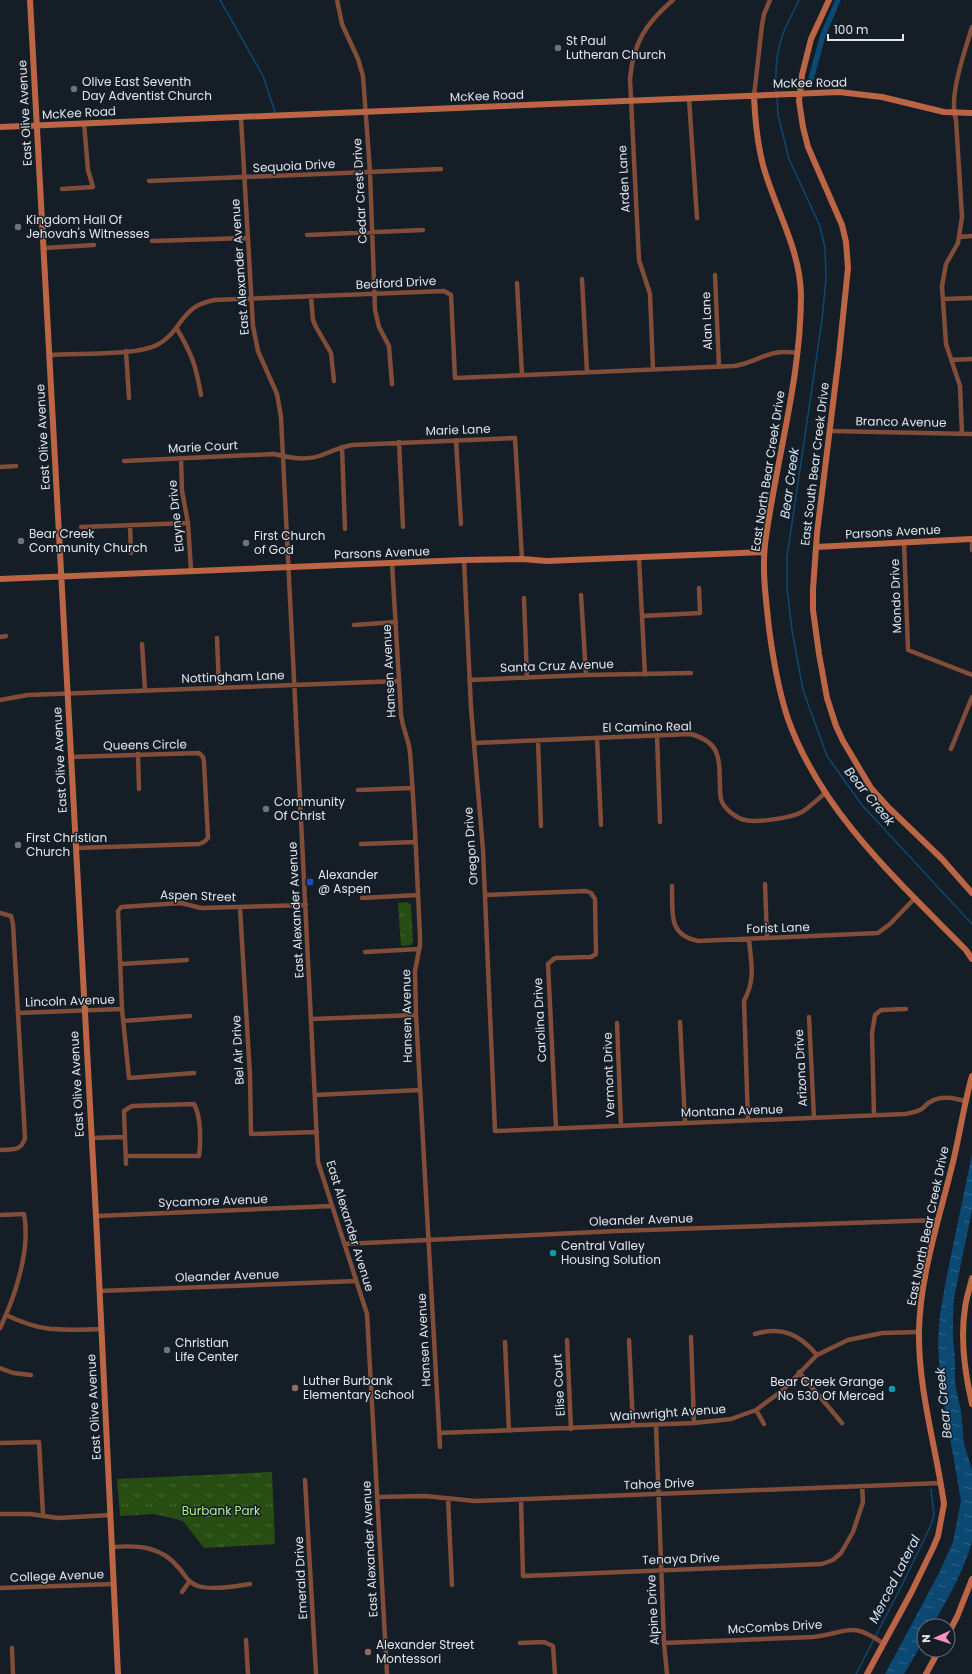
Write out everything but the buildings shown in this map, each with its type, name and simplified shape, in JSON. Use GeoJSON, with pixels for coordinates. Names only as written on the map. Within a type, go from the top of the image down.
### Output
{"type":"FeatureCollection","features":[{"type":"Feature","properties":{"kind":"street","name":"East Olive Avenue"},"geometry":{"type":"LineString","coordinates":[[30,0],[96,1216],[119,1674]]}},
{"type":"Feature","properties":{"kind":"street","name":"Cedar Crest Drive"},"geometry":{"type":"LineString","coordinates":[[337,0],[342,24],[362,72],[370,172],[374,294],[377,320],[389,346],[392,384]]}},
{"type":"Feature","properties":{"kind":"street","name":"Arden Lane"},"geometry":{"type":"LineString","coordinates":[[653,370],[650,294],[639,260],[630,101],[630,71],[638,44],[650,22],[673,0]]}},
{"type":"Feature","properties":{"kind":"street","name":"East North Bear Creek Drive"},"geometry":{"type":"LineString","coordinates":[[770,0],[764,14],[762,25],[755,124],[763,166],[793,245],[800,275],[801,294],[792,399],[764,552],[772,653],[780,694],[788,720],[802,752],[825,793],[860,841],[966,950],[972,959]]}},
{"type":"Feature","properties":{"kind":"street","name":"East South Bear Creek Drive"},"geometry":{"type":"LineString","coordinates":[[829,0],[811,39],[805,61],[800,94],[801,115],[808,147],[842,225],[847,253],[847,285],[816,547],[813,589],[813,610],[827,698],[836,726],[843,741],[871,788],[889,808],[942,859],[972,892]]}},
{"type":"Feature","properties":{"kind":"street"},"geometry":{"type":"LineString","coordinates":[[962,434],[960,386],[946,344],[943,279],[946,264],[960,237],[962,217],[956,120],[954,113],[956,88],[972,27]]}},
{"type":"Feature","properties":{"kind":"street","name":"McKee Road"},"geometry":{"type":"LineString","coordinates":[[0,127],[839,92],[861,94],[954,113],[972,113]]}},
{"type":"Feature","properties":{"kind":"street"},"geometry":{"type":"LineString","coordinates":[[689,99],[697,218]]}},
{"type":"Feature","properties":{"kind":"street","name":"East Alexander Avenue"},"geometry":{"type":"LineString","coordinates":[[241,118],[253,326],[256,346],[274,386],[280,405],[318,1162],[367,1314],[387,1674]]}},
{"type":"Feature","properties":{"kind":"street"},"geometry":{"type":"LineString","coordinates":[[62,189],[93,188],[88,170],[84,123]]}},
{"type":"Feature","properties":{"kind":"street","name":"Sequoia Drive"},"geometry":{"type":"LineString","coordinates":[[149,182],[441,169]]}},
{"type":"Feature","properties":{"kind":"street"},"geometry":{"type":"LineString","coordinates":[[307,235],[423,230]]}},
{"type":"Feature","properties":{"kind":"street"},"geometry":{"type":"LineString","coordinates":[[960,237],[972,236]]}},
{"type":"Feature","properties":{"kind":"street"},"geometry":{"type":"LineString","coordinates":[[152,241],[247,238]]}},
{"type":"Feature","properties":{"kind":"street"},"geometry":{"type":"LineString","coordinates":[[44,248],[94,245]]}},
{"type":"Feature","properties":{"kind":"street","name":"Alan Lane"},"geometry":{"type":"LineString","coordinates":[[715,275],[719,366]]}},
{"type":"Feature","properties":{"kind":"street"},"geometry":{"type":"LineString","coordinates":[[582,279],[587,372]]}},
{"type":"Feature","properties":{"kind":"street"},"geometry":{"type":"LineString","coordinates":[[517,283],[522,375]]}},
{"type":"Feature","properties":{"kind":"street","name":"Bedford Drive"},"geometry":{"type":"LineString","coordinates":[[50,354],[126,352],[157,345],[177,329],[189,312],[196,306],[214,300],[444,291],[451,295],[455,378],[743,365],[774,352],[787,351],[797,353]]}},
{"type":"Feature","properties":{"kind":"street"},"geometry":{"type":"LineString","coordinates":[[311,297],[313,320],[331,353],[334,381]]}},
{"type":"Feature","properties":{"kind":"street"},"geometry":{"type":"LineString","coordinates":[[943,299],[972,298]]}},
{"type":"Feature","properties":{"kind":"street"},"geometry":{"type":"LineString","coordinates":[[177,329],[189,348],[197,369],[201,395]]}},
{"type":"Feature","properties":{"kind":"street"},"geometry":{"type":"LineString","coordinates":[[126,352],[129,398]]}},
{"type":"Feature","properties":{"kind":"street"},"geometry":{"type":"LineString","coordinates":[[951,360],[972,359]]}},
{"type":"Feature","properties":{"kind":"street","name":"Branco Avenue"},"geometry":{"type":"LineString","coordinates":[[830,431],[972,434]]}},
{"type":"Feature","properties":{"kind":"street","name":"Marie Lane"},"geometry":{"type":"LineString","coordinates":[[283,456],[291,459],[314,457],[352,445],[515,438],[522,559]]}},
{"type":"Feature","properties":{"kind":"street"},"geometry":{"type":"LineString","coordinates":[[456,440],[461,524]]}},
{"type":"Feature","properties":{"kind":"street"},"geometry":{"type":"LineString","coordinates":[[399,442],[403,527]]}},
{"type":"Feature","properties":{"kind":"street"},"geometry":{"type":"LineString","coordinates":[[342,447],[346,529]]}},
{"type":"Feature","properties":{"kind":"street","name":"Marie Court"},"geometry":{"type":"LineString","coordinates":[[124,461],[274,454],[283,456]]}},
{"type":"Feature","properties":{"kind":"street","name":"Elayne Drive"},"geometry":{"type":"LineString","coordinates":[[181,458],[182,491],[188,523],[191,572]]}},
{"type":"Feature","properties":{"kind":"street"},"geometry":{"type":"LineString","coordinates":[[0,467],[16,466]]}},
{"type":"Feature","properties":{"kind":"street"},"geometry":{"type":"LineString","coordinates":[[81,527],[188,523]]}},
{"type":"Feature","properties":{"kind":"street"},"geometry":{"type":"LineString","coordinates":[[130,525],[131,553]]}},
{"type":"Feature","properties":{"kind":"street"},"geometry":{"type":"LineString","coordinates":[[972,539],[972,550]]}},
{"type":"Feature","properties":{"kind":"street","name":"Parsons Avenue"},"geometry":{"type":"LineString","coordinates":[[816,547],[972,539]]}},
{"type":"Feature","properties":{"kind":"street","name":"Mondo Drive"},"geometry":{"type":"LineString","coordinates":[[904,542],[908,650],[972,675]]}},
{"type":"Feature","properties":{"kind":"street","name":"Parsons Avenue"},"geometry":{"type":"LineString","coordinates":[[0,579],[61,575],[191,572],[464,560],[522,559],[547,561],[764,552]]}},
{"type":"Feature","properties":{"kind":"street"},"geometry":{"type":"LineString","coordinates":[[639,558],[645,675]]}},
{"type":"Feature","properties":{"kind":"street","name":"Oregon Drive"},"geometry":{"type":"LineString","coordinates":[[464,560],[469,680],[476,786],[482,831],[496,1131]]}},
{"type":"Feature","properties":{"kind":"street","name":"Hansen Avenue"},"geometry":{"type":"LineString","coordinates":[[392,563],[402,720],[410,750],[418,895],[419,949],[415,971],[416,1015],[440,1447]]}},
{"type":"Feature","properties":{"kind":"street"},"geometry":{"type":"LineString","coordinates":[[642,616],[700,613],[700,588]]}},
{"type":"Feature","properties":{"kind":"street"},"geometry":{"type":"LineString","coordinates":[[581,595],[586,675]]}},
{"type":"Feature","properties":{"kind":"street"},"geometry":{"type":"LineString","coordinates":[[524,598],[528,678]]}},
{"type":"Feature","properties":{"kind":"street"},"geometry":{"type":"LineString","coordinates":[[354,624],[396,622]]}},
{"type":"Feature","properties":{"kind":"street"},"geometry":{"type":"LineString","coordinates":[[0,637],[6,636]]}},
{"type":"Feature","properties":{"kind":"street"},"geometry":{"type":"LineString","coordinates":[[217,638],[219,687]]}},
{"type":"Feature","properties":{"kind":"street"},"geometry":{"type":"LineString","coordinates":[[142,644],[145,690]]}},
{"type":"Feature","properties":{"kind":"street","name":"Santa Cruz Avenue"},"geometry":{"type":"LineString","coordinates":[[469,680],[586,675],[691,673]]}},
{"type":"Feature","properties":{"kind":"street","name":"Nottingham Lane"},"geometry":{"type":"LineString","coordinates":[[0,700],[28,695],[68,693],[399,681]]}},
{"type":"Feature","properties":{"kind":"street"},"geometry":{"type":"LineString","coordinates":[[951,749],[970,707],[972,697]]}},
{"type":"Feature","properties":{"kind":"street","name":"El Camino Real"},"geometry":{"type":"LineString","coordinates":[[474,743],[691,734],[703,738],[715,749],[718,758],[721,801],[727,809],[746,821],[773,819],[797,814],[806,809],[825,793]]}},
{"type":"Feature","properties":{"kind":"street"},"geometry":{"type":"LineString","coordinates":[[657,735],[660,822]]}},
{"type":"Feature","properties":{"kind":"street"},"geometry":{"type":"LineString","coordinates":[[597,738],[601,825]]}},
{"type":"Feature","properties":{"kind":"street"},"geometry":{"type":"LineString","coordinates":[[538,740],[541,826]]}},
{"type":"Feature","properties":{"kind":"street","name":"Queens Circle"},"geometry":{"type":"LineString","coordinates":[[71,757],[198,753],[203,757],[208,838],[199,844],[76,848]]}},
{"type":"Feature","properties":{"kind":"street"},"geometry":{"type":"LineString","coordinates":[[138,754],[139,789]]}},
{"type":"Feature","properties":{"kind":"street"},"geometry":{"type":"LineString","coordinates":[[358,790],[412,788]]}},
{"type":"Feature","properties":{"kind":"street"},"geometry":{"type":"LineString","coordinates":[[361,844],[415,842]]}},
{"type":"Feature","properties":{"kind":"street"},"geometry":{"type":"LineString","coordinates":[[764,884],[767,938]]}},
{"type":"Feature","properties":{"kind":"street","name":"Forist Lane"},"geometry":{"type":"LineString","coordinates":[[672,886],[674,924],[680,935],[687,939],[698,941],[878,933],[890,924],[914,898]]}},
{"type":"Feature","properties":{"kind":"street","name":"Carolina Drive"},"geometry":{"type":"LineString","coordinates":[[485,895],[586,891],[591,893],[595,899],[596,954],[591,957],[554,958],[548,964],[556,1128]]}},
{"type":"Feature","properties":{"kind":"street"},"geometry":{"type":"LineString","coordinates":[[362,898],[418,895]]}},
{"type":"Feature","properties":{"kind":"street","name":"Aspen Street"},"geometry":{"type":"LineString","coordinates":[[194,1074],[129,1078],[122,1009],[118,911],[121,907],[181,904],[201,908],[306,905]]}},
{"type":"Feature","properties":{"kind":"street","name":"Bel Air Drive"},"geometry":{"type":"LineString","coordinates":[[240,908],[250,1076],[251,1134],[317,1132]]}},
{"type":"Feature","properties":{"kind":"street"},"geometry":{"type":"LineString","coordinates":[[0,913],[11,916],[13,924],[25,1138],[23,1145],[18,1149],[0,1150]]}},
{"type":"Feature","properties":{"kind":"street"},"geometry":{"type":"LineString","coordinates":[[748,1120],[744,1001],[751,988],[752,977],[749,939]]}},
{"type":"Feature","properties":{"kind":"street"},"geometry":{"type":"LineString","coordinates":[[365,952],[419,949]]}},
{"type":"Feature","properties":{"kind":"street"},"geometry":{"type":"LineString","coordinates":[[120,964],[187,960]]}},
{"type":"Feature","properties":{"kind":"street","name":"Lincoln Avenue"},"geometry":{"type":"LineString","coordinates":[[18,1013],[122,1009]]}},
{"type":"Feature","properties":{"kind":"street"},"geometry":{"type":"LineString","coordinates":[[874,1115],[872,1033],[875,1015],[881,1010],[906,1009]]}},
{"type":"Feature","properties":{"kind":"street"},"geometry":{"type":"LineString","coordinates":[[312,1019],[416,1015]]}},
{"type":"Feature","properties":{"kind":"street"},"geometry":{"type":"LineString","coordinates":[[123,1021],[190,1016]]}},
{"type":"Feature","properties":{"kind":"street","name":"Arizona Drive"},"geometry":{"type":"LineString","coordinates":[[809,1017],[814,1118]]}},
{"type":"Feature","properties":{"kind":"street"},"geometry":{"type":"LineString","coordinates":[[680,1022],[684,1122]]}},
{"type":"Feature","properties":{"kind":"street","name":"Vermont Drive"},"geometry":{"type":"LineString","coordinates":[[617,1023],[621,1125]]}},
{"type":"Feature","properties":{"kind":"street","name":"East North Bear Creek Drive"},"geometry":{"type":"LineString","coordinates":[[867,1674],[881,1642],[911,1593],[938,1536],[944,1504],[926,1404],[919,1332],[922,1294],[938,1220],[953,1161],[965,1101],[972,1076]]}},
{"type":"Feature","properties":{"kind":"street"},"geometry":{"type":"LineString","coordinates":[[315,1095],[420,1090]]}},
{"type":"Feature","properties":{"kind":"street","name":"Montana Avenue"},"geometry":{"type":"LineString","coordinates":[[496,1131],[874,1115],[915,1112],[939,1098],[965,1101]]}},
{"type":"Feature","properties":{"kind":"street"},"geometry":{"type":"LineString","coordinates":[[126,1156],[199,1156],[198,1111],[194,1104],[132,1106],[124,1111],[126,1164]]}},
{"type":"Feature","properties":{"kind":"street"},"geometry":{"type":"LineString","coordinates":[[91,1138],[125,1137]]}},
{"type":"Feature","properties":{"kind":"street","name":"Sycamore Avenue"},"geometry":{"type":"LineString","coordinates":[[96,1216],[332,1206]]}},
{"type":"Feature","properties":{"kind":"street"},"geometry":{"type":"LineString","coordinates":[[0,1215],[24,1214],[25,1219],[22,1258],[13,1294],[6,1316],[0,1328]]}},
{"type":"Feature","properties":{"kind":"street","name":"Oleander Avenue"},"geometry":{"type":"LineString","coordinates":[[344,1244],[622,1231],[938,1220]]}},
{"type":"Feature","properties":{"kind":"street"},"geometry":{"type":"LineString","coordinates":[[972,1278],[965,1309],[964,1341],[966,1374],[972,1404]]}},
{"type":"Feature","properties":{"kind":"street","name":"Oleander Avenue"},"geometry":{"type":"LineString","coordinates":[[99,1291],[356,1280]]}},
{"type":"Feature","properties":{"kind":"street"},"geometry":{"type":"LineString","coordinates":[[6,1316],[22,1323],[45,1329],[67,1331],[101,1329]]}},
{"type":"Feature","properties":{"kind":"street"},"geometry":{"type":"LineString","coordinates":[[755,1334],[767,1331],[777,1331],[792,1334],[808,1344],[817,1355]]}},
{"type":"Feature","properties":{"kind":"street","name":"Wainwright Avenue"},"geometry":{"type":"LineString","coordinates":[[439,1433],[656,1425],[731,1419],[756,1410],[783,1390],[817,1355],[848,1340],[882,1333],[919,1332]]}},
{"type":"Feature","properties":{"kind":"street"},"geometry":{"type":"LineString","coordinates":[[691,1337],[694,1423]]}},
{"type":"Feature","properties":{"kind":"street","name":"Elise Court"},"geometry":{"type":"LineString","coordinates":[[567,1340],[571,1429]]}},
{"type":"Feature","properties":{"kind":"street"},"geometry":{"type":"LineString","coordinates":[[629,1340],[632,1426]]}},
{"type":"Feature","properties":{"kind":"street"},"geometry":{"type":"LineString","coordinates":[[505,1342],[509,1431]]}},
{"type":"Feature","properties":{"kind":"street"},"geometry":{"type":"LineString","coordinates":[[0,1368],[13,1373],[31,1375]]}},
{"type":"Feature","properties":{"kind":"street"},"geometry":{"type":"LineString","coordinates":[[799,1372],[842,1423]]}},
{"type":"Feature","properties":{"kind":"street"},"geometry":{"type":"LineString","coordinates":[[756,1410],[764,1424]]}},
{"type":"Feature","properties":{"kind":"street","name":"Alpine Drive"},"geometry":{"type":"LineString","coordinates":[[656,1425],[664,1643],[667,1674]]}},
{"type":"Feature","properties":{"kind":"street"},"geometry":{"type":"LineString","coordinates":[[0,1444],[39,1442],[43,1515]]}},
{"type":"Feature","properties":{"kind":"street","name":"Emerald Drive"},"geometry":{"type":"LineString","coordinates":[[305,1480],[316,1674]]}},
{"type":"Feature","properties":{"kind":"street","name":"Tahoe Drive"},"geometry":{"type":"LineString","coordinates":[[378,1498],[425,1496],[475,1501],[521,1500],[941,1484]]}},
{"type":"Feature","properties":{"kind":"street","name":"Tenaya Drive"},"geometry":{"type":"LineString","coordinates":[[521,1500],[523,1576],[822,1564],[833,1560],[841,1553],[857,1524],[863,1502],[862,1486]]}},
{"type":"Feature","properties":{"kind":"street"},"geometry":{"type":"LineString","coordinates":[[448,1498],[452,1585]]}},
{"type":"Feature","properties":{"kind":"street"},"geometry":{"type":"LineString","coordinates":[[0,1514],[43,1515],[58,1518],[111,1515]]}},
{"type":"Feature","properties":{"kind":"street"},"geometry":{"type":"LineString","coordinates":[[112,1547],[135,1546],[153,1549],[173,1560],[189,1582],[198,1586],[250,1584]]}},
{"type":"Feature","properties":{"kind":"street"},"geometry":{"type":"LineString","coordinates":[[956,1619],[972,1579]]}},
{"type":"Feature","properties":{"kind":"street"},"geometry":{"type":"LineString","coordinates":[[182,1592],[189,1582]]}},
{"type":"Feature","properties":{"kind":"street","name":"College Avenue"},"geometry":{"type":"LineString","coordinates":[[0,1588],[114,1584]]}},
{"type":"Feature","properties":{"kind":"street","name":"McCombs Drive"},"geometry":{"type":"LineString","coordinates":[[664,1643],[813,1637],[824,1636],[848,1629],[864,1632],[881,1642]]}},
{"type":"Feature","properties":{"kind":"street"},"geometry":{"type":"LineString","coordinates":[[246,1640],[248,1674]]}},
{"type":"Feature","properties":{"kind":"street"},"geometry":{"type":"LineString","coordinates":[[520,1643],[544,1642],[553,1646],[556,1674]]}},
{"type":"Feature","properties":{"kind":"street"},"geometry":{"type":"LineString","coordinates":[[12,1648],[13,1674]]}},
{"type":"Feature","properties":{"kind":"street"},"geometry":{"type":"LineString","coordinates":[[926,1674],[935,1658]]}},
{"type":"Feature","properties":{"kind":"green space"},"geometry":{"type":"Polygon","coordinates":[[[408,902],[411,906],[413,942],[410,945],[401,946],[398,903],[408,902]]]}},
{"type":"Feature","properties":{"kind":"green space","name":"Burbank Park"},"geometry":{"type":"Polygon","coordinates":[[[272,1472],[275,1544],[204,1548],[183,1521],[155,1514],[120,1516],[117,1479],[272,1472]]]}},
{"type":"Feature","properties":{"kind":"water"},"geometry":{"type":"Polygon","coordinates":[[[972,1154],[972,1210],[954,1298],[953,1339],[955,1384],[961,1411],[964,1444],[972,1470],[972,1541],[969,1552],[955,1584],[937,1618],[916,1618],[916,1654],[904,1674],[885,1674],[939,1573],[953,1542],[961,1501],[940,1380],[938,1342],[940,1314],[972,1154]]]}},
{"type":"Feature","properties":{"kind":"waterway"},"geometry":{"type":"LineString","coordinates":[[220,0],[263,76],[275,112]]}},
{"type":"Feature","properties":{"kind":"waterway","name":"Bear Creek"},"geometry":{"type":"LineString","coordinates":[[776,94],[777,56],[785,30],[799,0]]}},
{"type":"Feature","properties":{"kind":"waterway"},"geometry":{"type":"LineString","coordinates":[[811,79],[823,35],[838,0]]}},
{"type":"Feature","properties":{"kind":"waterway","name":"Bear Creek"},"geometry":{"type":"LineString","coordinates":[[777,97],[778,115],[789,159],[820,226],[825,248],[826,278],[822,320],[787,557],[787,589],[792,630],[803,690],[827,756],[862,805],[972,924]]}},
{"type":"Feature","properties":{"kind":"waterway","name":"Merced Lateral"},"geometry":{"type":"LineString","coordinates":[[856,1674],[931,1525],[934,1515],[931,1489]]}},
{"type":"Feature","properties":{"kind":"place","name":"St Paul Lutheran Church"},"geometry":{"type":"Point","coordinates":[558,48]}},
{"type":"Feature","properties":{"kind":"place","name":"Olive East Seventh Day Adventist Church"},"geometry":{"type":"Point","coordinates":[74,89]}},
{"type":"Feature","properties":{"kind":"place","name":"Kingdom Hall Of Jehovah's Witnesses"},"geometry":{"type":"Point","coordinates":[18,227]}},
{"type":"Feature","properties":{"kind":"place","name":"Bear Creek Community Church"},"geometry":{"type":"Point","coordinates":[21,541]}},
{"type":"Feature","properties":{"kind":"place","name":"First Church of God"},"geometry":{"type":"Point","coordinates":[246,543]}},
{"type":"Feature","properties":{"kind":"place","name":"Community Of Christ"},"geometry":{"type":"Point","coordinates":[266,809]}},
{"type":"Feature","properties":{"kind":"place","name":"First Christian Church"},"geometry":{"type":"Point","coordinates":[18,845]}},
{"type":"Feature","properties":{"kind":"place","name":"Alexander @ Aspen"},"geometry":{"type":"Point","coordinates":[310,882]}},
{"type":"Feature","properties":{"kind":"place","name":"Central Valley Housing Solution"},"geometry":{"type":"Point","coordinates":[553,1253]}},
{"type":"Feature","properties":{"kind":"place","name":"Christian Life Center"},"geometry":{"type":"Point","coordinates":[167,1350]}},
{"type":"Feature","properties":{"kind":"place","name":"Luther Burbank Elementary School"},"geometry":{"type":"Point","coordinates":[295,1388]}},
{"type":"Feature","properties":{"kind":"place","name":"Bear Creek Grange No 530 Of Merced"},"geometry":{"type":"Point","coordinates":[892,1389]}},
{"type":"Feature","properties":{"kind":"place","name":"Alexander Street Montessori"},"geometry":{"type":"Point","coordinates":[368,1652]}}]}
